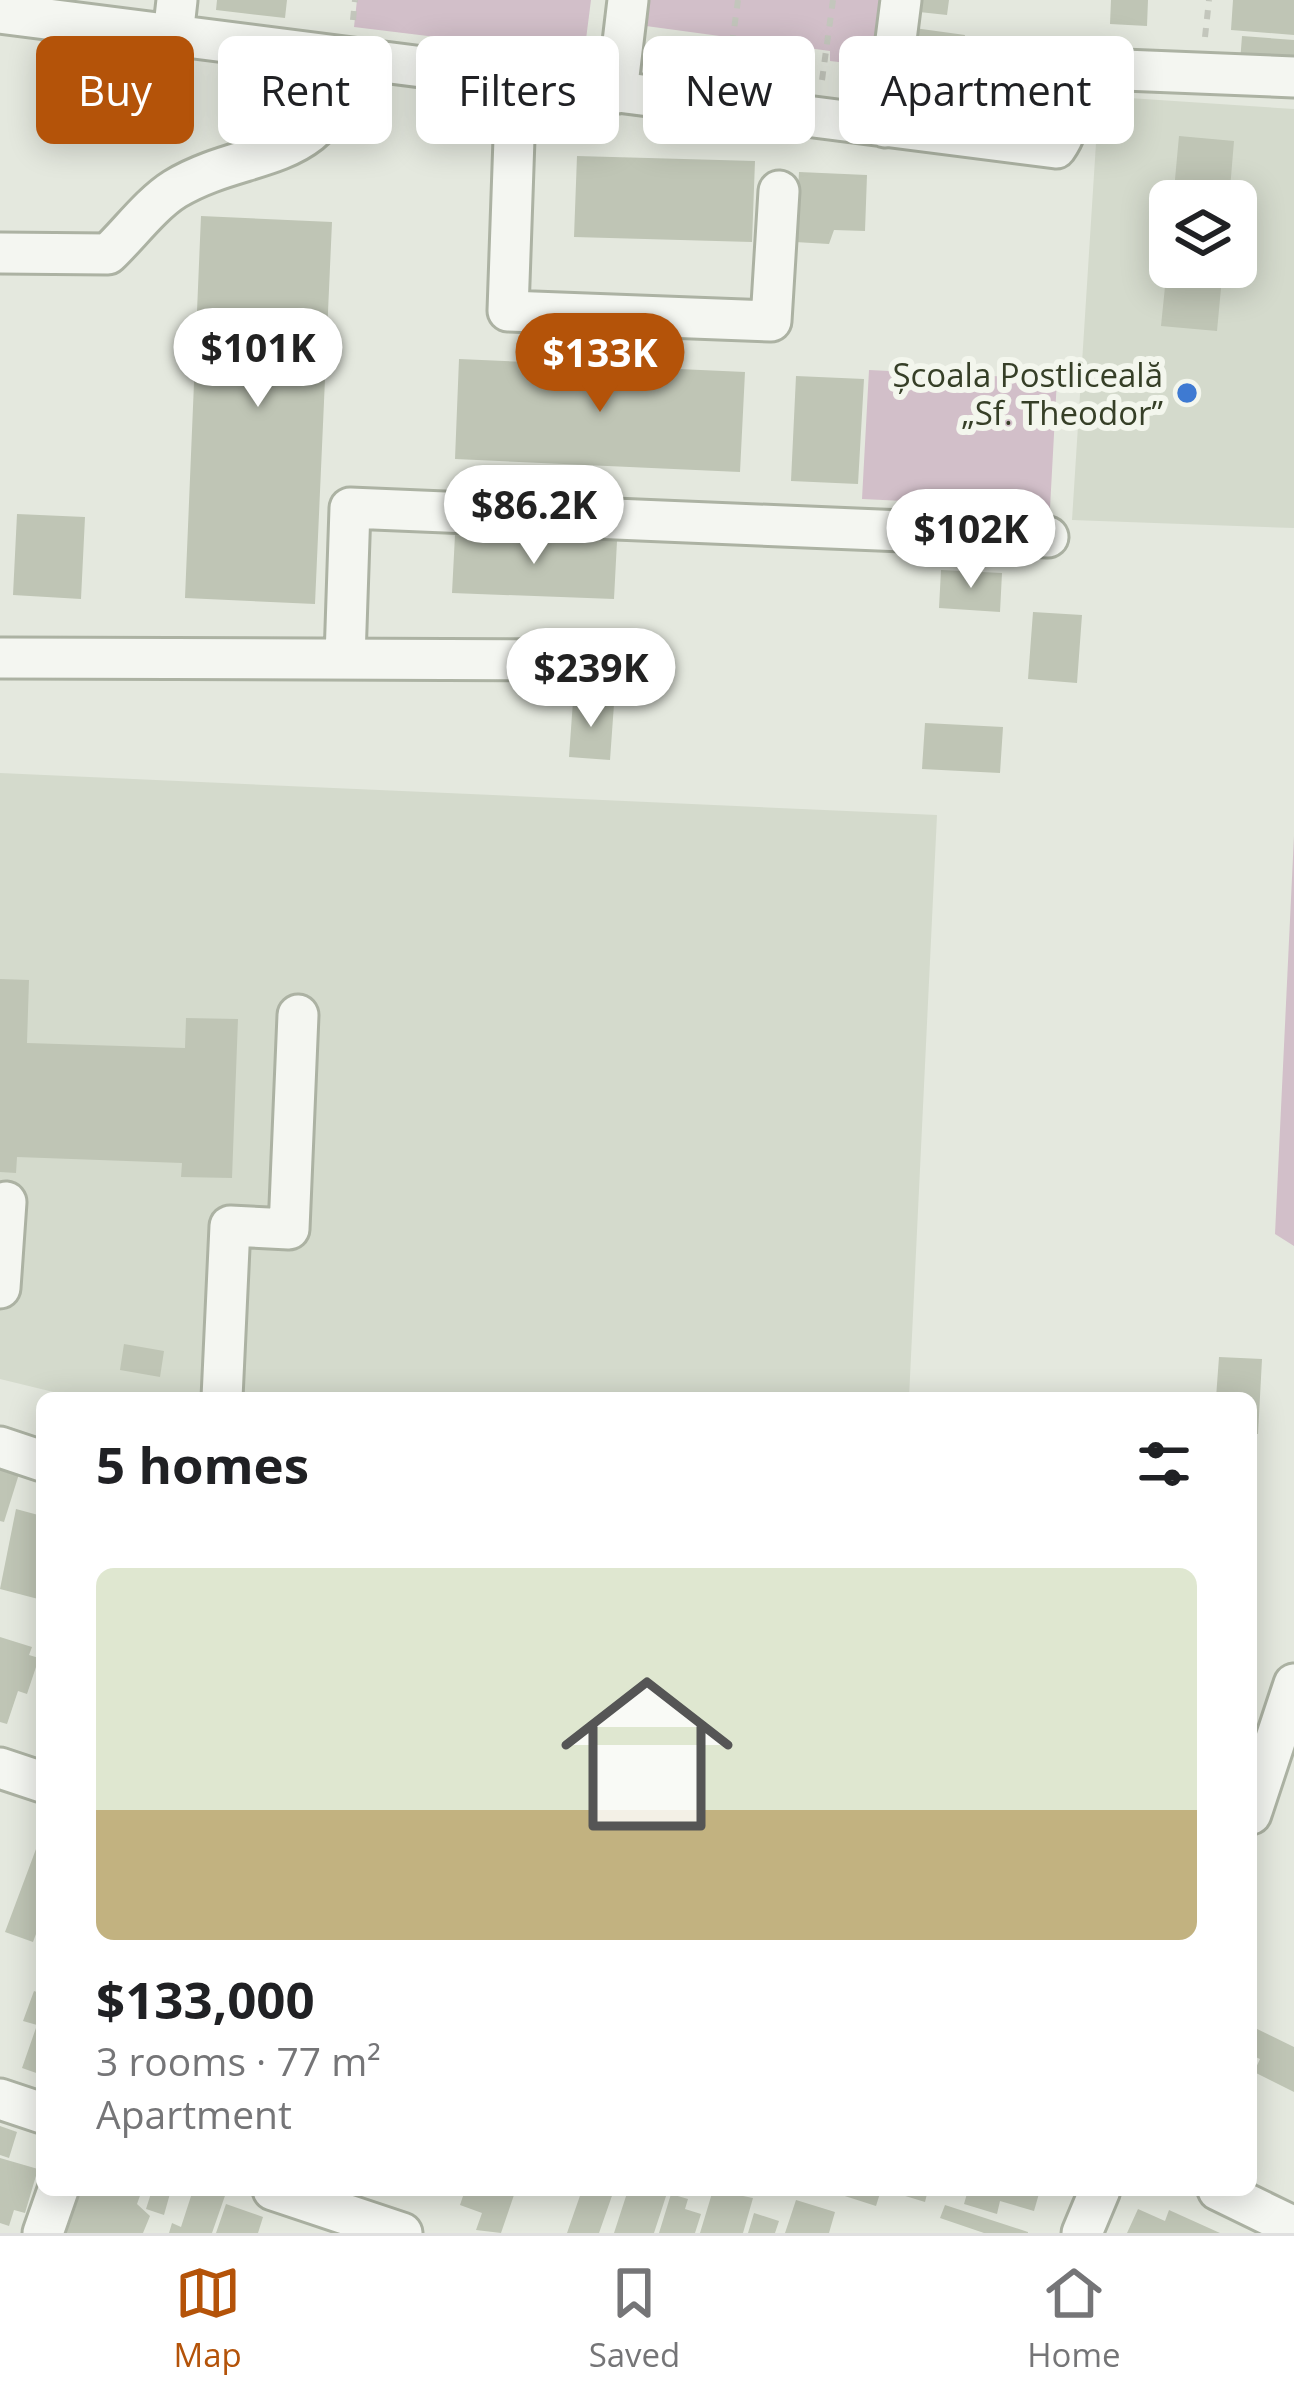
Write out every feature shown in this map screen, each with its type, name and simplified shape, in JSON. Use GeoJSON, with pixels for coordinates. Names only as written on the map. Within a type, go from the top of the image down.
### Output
{"type":"FeatureCollection","features":[{"type":"Feature","properties":{"kind":"street"},"geometry":{"type":"LineString","coordinates":[[619,76],[628,0]]}},
{"type":"Feature","properties":{"kind":"street"},"geometry":{"type":"LineString","coordinates":[[896,36],[901,0]]}},
{"type":"Feature","properties":{"kind":"street"},"geometry":{"type":"LineString","coordinates":[[0,13],[175,18],[251,36]]}},
{"type":"Feature","properties":{"kind":"street"},"geometry":{"type":"LineString","coordinates":[[1134,70],[1294,77]]}},
{"type":"Feature","properties":{"kind":"street"},"geometry":{"type":"LineString","coordinates":[[619,93],[839,121]]}},
{"type":"Feature","properties":{"kind":"street"},"geometry":{"type":"LineString","coordinates":[[0,253],[108,254],[175,189],[295,144]]}},
{"type":"Feature","properties":{"kind":"street"},"geometry":{"type":"LineString","coordinates":[[514,144],[508,311],[771,321],[779,191]]}},
{"type":"Feature","properties":{"kind":"street"},"geometry":{"type":"LineString","coordinates":[[1024,144],[1057,148],[1060,144]]}},
{"type":"Feature","properties":{"kind":"street"},"geometry":{"type":"LineString","coordinates":[[345,658],[350,508],[1048,538]]}},
{"type":"Feature","properties":{"kind":"street"},"geometry":{"type":"LineString","coordinates":[[0,658],[592,660]]}},
{"type":"Feature","properties":{"kind":"street"},"geometry":{"type":"LineString","coordinates":[[222,1392],[230,1226],[289,1229],[298,1015]]}},
{"type":"Feature","properties":{"kind":"street"},"geometry":{"type":"LineString","coordinates":[[0,1288],[6,1202]]}},
{"type":"Feature","properties":{"kind":"street"},"geometry":{"type":"LineString","coordinates":[[0,1448],[36,1459]]}},
{"type":"Feature","properties":{"kind":"street"},"geometry":{"type":"LineString","coordinates":[[1257,1796],[1294,1684]]}},
{"type":"Feature","properties":{"kind":"street"},"geometry":{"type":"LineString","coordinates":[[0,1768],[36,1780]]}},
{"type":"Feature","properties":{"kind":"street"},"geometry":{"type":"LineString","coordinates":[[0,2099],[36,2111]]}},
{"type":"Feature","properties":{"kind":"street"},"geometry":{"type":"LineString","coordinates":[[43,2233],[56,2196]]}},
{"type":"Feature","properties":{"kind":"street"},"geometry":{"type":"LineString","coordinates":[[1082,2233],[1097,2196]]}},
{"type":"Feature","properties":{"kind":"street"},"geometry":{"type":"LineString","coordinates":[[1230,2196],[1294,2227]]}},
{"type":"Feature","properties":{"kind":"street"},"geometry":{"type":"LineString","coordinates":[[283,2202],[402,2233]]}},
{"type":"Feature","properties":{"kind":"path"},"geometry":{"type":"LineString","coordinates":[[733,36],[738,0]]}},
{"type":"Feature","properties":{"kind":"path"},"geometry":{"type":"LineString","coordinates":[[817,118],[833,0]]}},
{"type":"Feature","properties":{"kind":"shaded area"},"geometry":{"type":"Polygon","coordinates":[[[357,0],[591,0],[586,36],[428,36],[354,27],[357,0]]]}},
{"type":"Feature","properties":{"kind":"shaded area"},"geometry":{"type":"Polygon","coordinates":[[[649,0],[890,0],[885,36],[839,36],[839,62],[830,61],[830,51],[815,49],[815,36],[720,36],[646,26],[649,0]]]}},
{"type":"Feature","properties":{"kind":"shaded area","name":"Școala Postliceală „Sf. Theodor”"},"geometry":{"type":"Polygon","coordinates":[[[1134,98],[1294,109],[1294,528],[1072,520],[1096,144],[1134,144],[1134,98]]]}},
{"type":"Feature","properties":{"kind":"shaded area"},"geometry":{"type":"Polygon","coordinates":[[[869,370],[1057,379],[1050,508],[862,499],[869,370]]]}},
{"type":"Feature","properties":{"kind":"shaded area"},"geometry":{"type":"Polygon","coordinates":[[[0,773],[937,815],[909,1392],[53,1392],[0,1379],[0,773]]]}},
{"type":"Feature","properties":{"kind":"shaded area"},"geometry":{"type":"Polygon","coordinates":[[[1294,836],[1294,1246],[1275,1234],[1294,836]]]}},
{"type":"Feature","properties":{"kind":"building"},"geometry":{"type":"Polygon","coordinates":[[[217,0],[287,0],[285,18],[216,10],[217,0]]]}},
{"type":"Feature","properties":{"kind":"building"},"geometry":{"type":"Polygon","coordinates":[[[911,0],[949,0],[947,15],[910,11],[911,0]]]}},
{"type":"Feature","properties":{"kind":"building"},"geometry":{"type":"Polygon","coordinates":[[[1111,0],[1148,0],[1147,26],[1110,24],[1111,0]]]}},
{"type":"Feature","properties":{"kind":"building"},"geometry":{"type":"Polygon","coordinates":[[[1233,0],[1294,0],[1294,35],[1231,30],[1233,0]]]}},
{"type":"Feature","properties":{"kind":"building"},"geometry":{"type":"Polygon","coordinates":[[[907,27],[965,35],[965,36],[906,36],[907,27]]]}},
{"type":"Feature","properties":{"kind":"building"},"geometry":{"type":"Polygon","coordinates":[[[1242,36],[1294,40],[1294,66],[1240,62],[1242,36]]]}},
{"type":"Feature","properties":{"kind":"building"},"geometry":{"type":"Polygon","coordinates":[[[1179,136],[1234,141],[1231,180],[1175,180],[1179,136]]]}},
{"type":"Feature","properties":{"kind":"building"},"geometry":{"type":"Polygon","coordinates":[[[577,156],[755,161],[752,242],[574,237],[577,156]]]}},
{"type":"Feature","properties":{"kind":"building"},"geometry":{"type":"Polygon","coordinates":[[[799,172],[867,175],[865,231],[834,230],[829,244],[795,242],[799,172]]]}},
{"type":"Feature","properties":{"kind":"building"},"geometry":{"type":"Polygon","coordinates":[[[201,216],[332,222],[315,604],[185,598],[201,216]]]}},
{"type":"Feature","properties":{"kind":"building"},"geometry":{"type":"Polygon","coordinates":[[[1165,288],[1221,288],[1217,331],[1161,326],[1165,288]]]}},
{"type":"Feature","properties":{"kind":"building"},"geometry":{"type":"Polygon","coordinates":[[[459,359],[745,372],[740,472],[455,459],[459,359]]]}},
{"type":"Feature","properties":{"kind":"building"},"geometry":{"type":"Polygon","coordinates":[[[796,376],[864,379],[858,484],[791,481],[796,376]]]}},
{"type":"Feature","properties":{"kind":"building"},"geometry":{"type":"Polygon","coordinates":[[[17,514],[85,517],[81,599],[13,595],[17,514]]]}},
{"type":"Feature","properties":{"kind":"building"},"geometry":{"type":"Polygon","coordinates":[[[455,535],[617,541],[614,599],[452,593],[455,535]]]}},
{"type":"Feature","properties":{"kind":"building"},"geometry":{"type":"Polygon","coordinates":[[[941,570],[1002,573],[1000,612],[939,608],[941,570]]]}},
{"type":"Feature","properties":{"kind":"building"},"geometry":{"type":"Polygon","coordinates":[[[1033,612],[1082,615],[1077,683],[1028,679],[1033,612]]]}},
{"type":"Feature","properties":{"kind":"building"},"geometry":{"type":"Polygon","coordinates":[[[573,701],[614,704],[610,760],[569,757],[573,701]]]}},
{"type":"Feature","properties":{"kind":"building"},"geometry":{"type":"Polygon","coordinates":[[[925,723],[1003,727],[1000,773],[922,769],[925,723]]]}},
{"type":"Feature","properties":{"kind":"building"},"geometry":{"type":"Polygon","coordinates":[[[0,979],[29,980],[27,1043],[185,1048],[186,1018],[238,1019],[232,1178],[181,1177],[182,1163],[17,1157],[16,1173],[0,1172],[0,979]]]}},
{"type":"Feature","properties":{"kind":"building"},"geometry":{"type":"Polygon","coordinates":[[[124,1344],[164,1351],[160,1377],[120,1370],[124,1344]]]}},
{"type":"Feature","properties":{"kind":"building"},"geometry":{"type":"Polygon","coordinates":[[[1219,1357],[1262,1359],[1258,1434],[1257,1392],[1216,1392],[1219,1357]]]}},
{"type":"Feature","properties":{"kind":"building"},"geometry":{"type":"Polygon","coordinates":[[[0,1468],[19,1474],[4,1522],[0,1521],[0,1468]]]}},
{"type":"Feature","properties":{"kind":"building"},"geometry":{"type":"Polygon","coordinates":[[[16,1509],[36,1514],[36,1598],[0,1589],[16,1509]]]}},
{"type":"Feature","properties":{"kind":"building"},"geometry":{"type":"Polygon","coordinates":[[[0,1637],[32,1647],[29,1655],[36,1657],[36,1667],[27,1694],[18,1691],[7,1724],[0,1722],[0,1637]]]}},
{"type":"Feature","properties":{"kind":"building"},"geometry":{"type":"Polygon","coordinates":[[[36,1849],[36,1934],[33,1942],[5,1932],[36,1849]]]}},
{"type":"Feature","properties":{"kind":"building"},"geometry":{"type":"Polygon","coordinates":[[[34,1991],[36,1992],[36,2025],[23,2021],[34,1991]]]}},
{"type":"Feature","properties":{"kind":"building"},"geometry":{"type":"Polygon","coordinates":[[[36,2028],[36,2073],[22,2068],[36,2028]]]}},
{"type":"Feature","properties":{"kind":"building"},"geometry":{"type":"Polygon","coordinates":[[[1257,2029],[1294,2047],[1294,2092],[1257,2074],[1257,2029]]]}},
{"type":"Feature","properties":{"kind":"building"},"geometry":{"type":"Polygon","coordinates":[[[0,2126],[17,2132],[9,2158],[0,2155],[0,2126]]]}},
{"type":"Feature","properties":{"kind":"building"},"geometry":{"type":"Polygon","coordinates":[[[0,2158],[36,2168],[25,2213],[14,2210],[9,2226],[0,2223],[0,2158]]]}},
{"type":"Feature","properties":{"kind":"building"},"geometry":{"type":"Polygon","coordinates":[[[73,2196],[140,2196],[137,2204],[150,2216],[143,2233],[59,2233],[73,2196]]]}},
{"type":"Feature","properties":{"kind":"building"},"geometry":{"type":"Polygon","coordinates":[[[150,2196],[169,2196],[164,2215],[146,2209],[150,2196]]]}},
{"type":"Feature","properties":{"kind":"building"},"geometry":{"type":"Polygon","coordinates":[[[191,2196],[225,2196],[212,2233],[169,2233],[172,2223],[181,2227],[191,2196]]]}},
{"type":"Feature","properties":{"kind":"building"},"geometry":{"type":"Polygon","coordinates":[[[463,2196],[514,2196],[501,2233],[476,2230],[482,2213],[460,2205],[463,2196]]]}},
{"type":"Feature","properties":{"kind":"building"},"geometry":{"type":"Polygon","coordinates":[[[580,2196],[612,2196],[599,2233],[567,2233],[580,2196]]]}},
{"type":"Feature","properties":{"kind":"building"},"geometry":{"type":"Polygon","coordinates":[[[626,2196],[666,2196],[654,2233],[614,2233],[626,2196]]]}},
{"type":"Feature","properties":{"kind":"building"},"geometry":{"type":"Polygon","coordinates":[[[670,2196],[688,2199],[685,2209],[701,2214],[695,2233],[659,2233],[670,2196]]]}},
{"type":"Feature","properties":{"kind":"building"},"geometry":{"type":"Polygon","coordinates":[[[711,2196],[753,2198],[743,2233],[700,2233],[711,2196]]]}},
{"type":"Feature","properties":{"kind":"building"},"geometry":{"type":"Polygon","coordinates":[[[845,2196],[879,2196],[876,2206],[845,2196]]]}},
{"type":"Feature","properties":{"kind":"building"},"geometry":{"type":"Polygon","coordinates":[[[966,2196],[1038,2196],[1034,2211],[1000,2201],[997,2214],[964,2204],[966,2196]]]}},
{"type":"Feature","properties":{"kind":"building"},"geometry":{"type":"Polygon","coordinates":[[[796,2200],[835,2212],[829,2233],[785,2233],[796,2200]]]}},
{"type":"Feature","properties":{"kind":"building"},"geometry":{"type":"Polygon","coordinates":[[[226,2204],[263,2217],[258,2233],[216,2233],[226,2204]]]}},
{"type":"Feature","properties":{"kind":"building"},"geometry":{"type":"Polygon","coordinates":[[[945,2205],[1028,2233],[984,2233],[940,2218],[945,2205]]]}},
{"type":"Feature","properties":{"kind":"building"},"geometry":{"type":"Polygon","coordinates":[[[1138,2209],[1165,2221],[1169,2210],[1220,2233],[1127,2233],[1138,2209]]]}},
{"type":"Feature","properties":{"kind":"building"},"geometry":{"type":"Polygon","coordinates":[[[754,2213],[779,2221],[775,2233],[748,2233],[754,2213]]]}},
{"type":"Feature","properties":{"kind":"place","name":"Școala Postliceală „Sf. Theodor”"},"geometry":{"type":"Point","coordinates":[1187,393]}}]}
